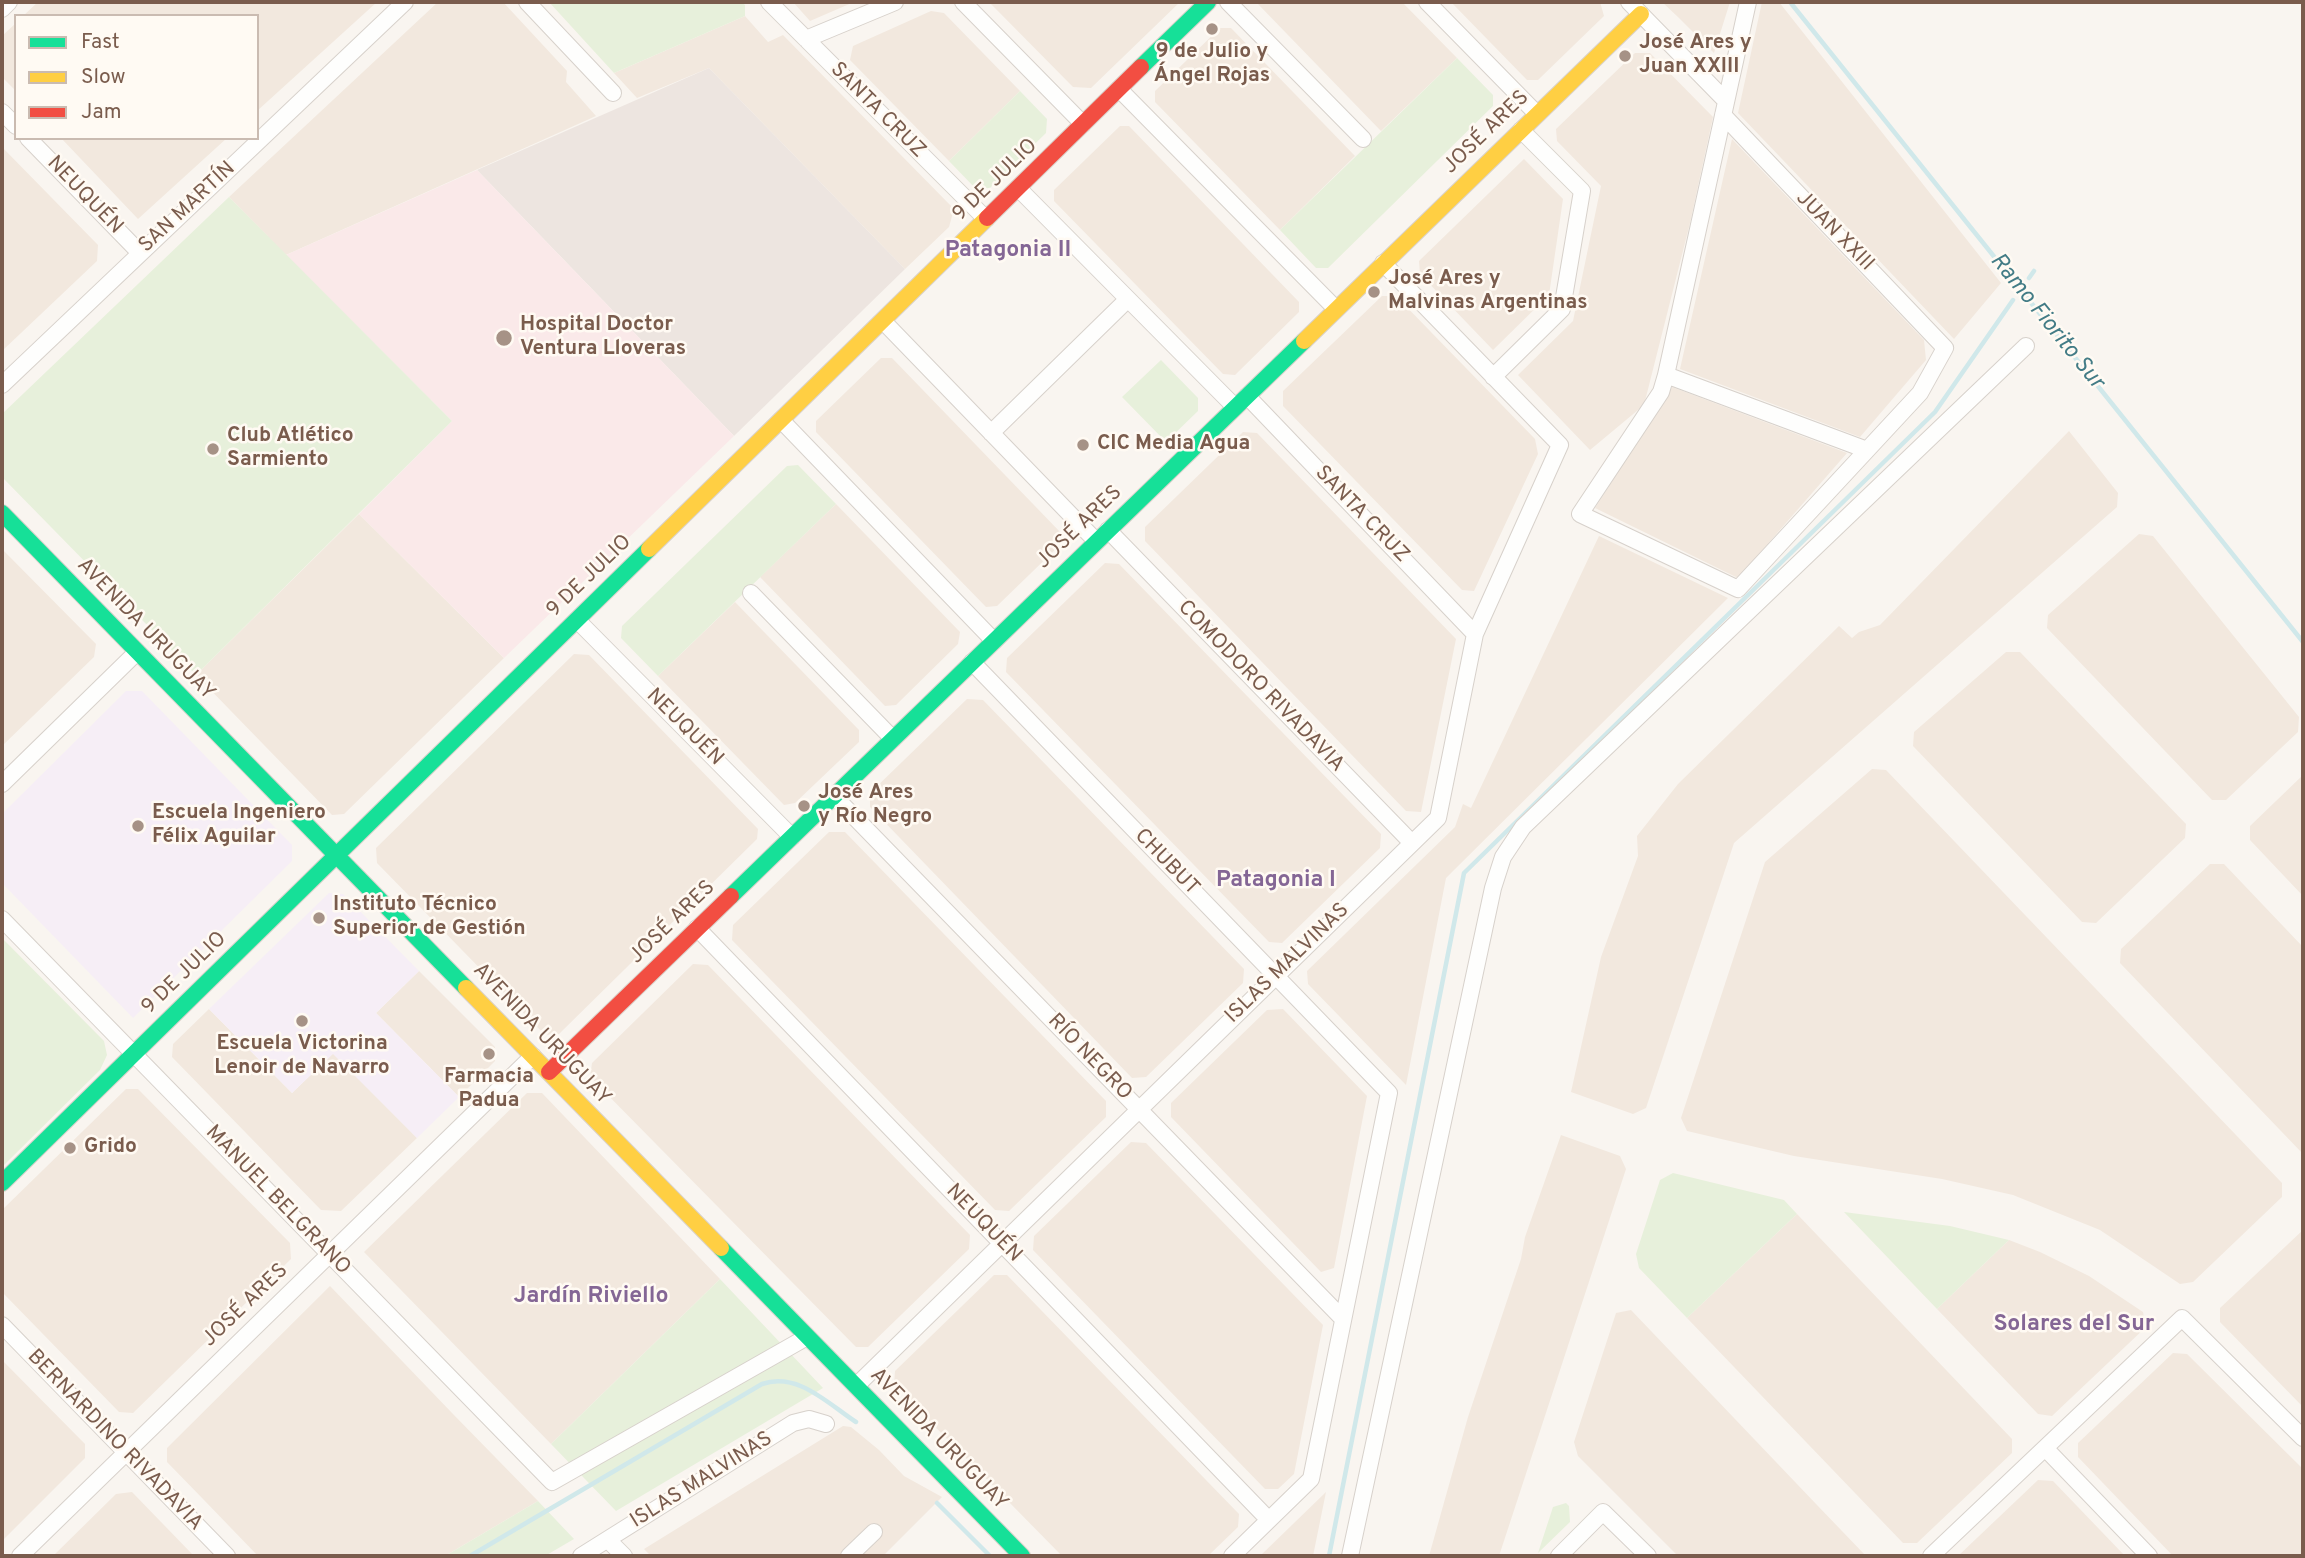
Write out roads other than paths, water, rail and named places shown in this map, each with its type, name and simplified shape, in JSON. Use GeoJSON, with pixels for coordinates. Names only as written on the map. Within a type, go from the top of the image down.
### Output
{"type":"FeatureCollection","features":[{"type":"Feature","properties":{"kind":"street"},"geometry":{"type":"LineString","coordinates":[[2,9],[9,2]]}},
{"type":"Feature","properties":{"kind":"street","name":"SAN MARTÍN"},"geometry":{"type":"LineString","coordinates":[[2,384],[405,2]]}},
{"type":"Feature","properties":{"kind":"street"},"geometry":{"type":"LineString","coordinates":[[527,2],[613,93]]}},
{"type":"Feature","properties":{"kind":"street","name":"SANTA CRUZ"},"geometry":{"type":"LineString","coordinates":[[769,2],[986,219]]}},
{"type":"Feature","properties":{"kind":"street"},"geometry":{"type":"LineString","coordinates":[[806,39],[895,2]]}},
{"type":"Feature","properties":{"kind":"street"},"geometry":{"type":"LineString","coordinates":[[963,2],[1083,124]]}},
{"type":"Feature","properties":{"kind":"street","name":"9 DE JULIO"},"geometry":{"type":"LineString","coordinates":[[2,1183],[1208,2]]}},
{"type":"Feature","properties":{"kind":"street"},"geometry":{"type":"LineString","coordinates":[[1228,2],[1363,139]]}},
{"type":"Feature","properties":{"kind":"street"},"geometry":{"type":"LineString","coordinates":[[1427,2],[1537,114]]}},
{"type":"Feature","properties":{"kind":"street"},"geometry":{"type":"LineString","coordinates":[[1666,375],[1867,450],[1738,589],[1580,514],[1661,392],[1748,2]]}},
{"type":"Feature","properties":{"kind":"street","name":"JOSÉ ARES"},"geometry":{"type":"LineString","coordinates":[[549,1072],[1521,130],[1635,8]]}},
{"type":"Feature","properties":{"kind":"street","name":"JUAN XXIII"},"geometry":{"type":"LineString","coordinates":[[1635,8],[1945,348],[1920,393],[1867,450]]}},
{"type":"Feature","properties":{"kind":"street"},"geometry":{"type":"LineString","coordinates":[[1119,89],[1336,309]]}},
{"type":"Feature","properties":{"kind":"street"},"geometry":{"type":"LineString","coordinates":[[1383,264],[1493,377],[1562,309],[1582,191],[1521,130]]}},
{"type":"Feature","properties":{"kind":"street","name":"NEUQUÉN"},"geometry":{"type":"LineString","coordinates":[[30,140],[140,253]]}},
{"type":"Feature","properties":{"kind":"street","name":"SANTA CRUZ"},"geometry":{"type":"LineString","coordinates":[[1018,188],[1128,299],[1241,401],[1475,634]]}},
{"type":"Feature","properties":{"kind":"street"},"geometry":{"type":"LineString","coordinates":[[991,433],[1128,299]]}},
{"type":"Feature","properties":{"kind":"street","name":"COMODORO RIVADAVIA"},"geometry":{"type":"LineString","coordinates":[[883,321],[991,433],[1102,536],[1412,843]]}},
{"type":"Feature","properties":{"kind":"street"},"geometry":{"type":"LineString","coordinates":[[1350,1556],[1490,901],[1503,857],[1523,827],[2026,346]]}},
{"type":"Feature","properties":{"kind":"street","name":"ISLAS MALVINAS"},"geometry":{"type":"LineString","coordinates":[[856,1386],[1438,818],[1475,634],[1560,445],[1493,377]]}},
{"type":"Feature","properties":{"kind":"street"},"geometry":{"type":"LineString","coordinates":[[781,420],[994,641]]}},
{"type":"Feature","properties":{"kind":"street","name":"AVENIDA URUGUAY"},"geometry":{"type":"LineString","coordinates":[[2,513],[1022,1556]]}},
{"type":"Feature","properties":{"kind":"street"},"geometry":{"type":"LineString","coordinates":[[751,593],[893,738]]}},
{"type":"Feature","properties":{"kind":"street","name":"NEUQUÉN"},"geometry":{"type":"LineString","coordinates":[[577,620],[792,837]]}},
{"type":"Feature","properties":{"kind":"street"},"geometry":{"type":"LineString","coordinates":[[2,784],[137,652]]}},
{"type":"Feature","properties":{"kind":"street","name":"CHUBUT"},"geometry":{"type":"LineString","coordinates":[[972,662],[1389,1093],[1343,1320]]}},
{"type":"Feature","properties":{"kind":"street","name":"RÍO NEGRO"},"geometry":{"type":"LineString","coordinates":[[834,796],[1343,1320]]}},
{"type":"Feature","properties":{"kind":"street","name":"MANUEL BELGRANO"},"geometry":{"type":"LineString","coordinates":[[2,919],[552,1482],[807,1337]]}},
{"type":"Feature","properties":{"kind":"street","name":"NEUQUÉN"},"geometry":{"type":"LineString","coordinates":[[697,928],[1269,1520]]}},
{"type":"Feature","properties":{"kind":"street","name":"JOSÉ ARES"},"geometry":{"type":"LineString","coordinates":[[20,1556],[533,1056]]}},
{"type":"Feature","properties":{"kind":"street"},"geometry":{"type":"LineString","coordinates":[[1931,1556],[2182,1318],[2303,1438]]}},
{"type":"Feature","properties":{"kind":"street"},"geometry":{"type":"LineString","coordinates":[[1232,1556],[1311,1479],[1343,1320]]}},
{"type":"Feature","properties":{"kind":"street","name":"BERNARDINO RIVADAVIA"},"geometry":{"type":"LineString","coordinates":[[2,1325],[227,1556]]}},
{"type":"Feature","properties":{"kind":"street","name":"ISLAS MALVINAS"},"geometry":{"type":"LineString","coordinates":[[581,1556],[793,1423],[809,1419],[827,1424]]}},
{"type":"Feature","properties":{"kind":"street"},"geometry":{"type":"LineString","coordinates":[[2045,1448],[2149,1556]]}},
{"type":"Feature","properties":{"kind":"street"},"geometry":{"type":"LineString","coordinates":[[1559,1556],[1603,1512],[1648,1556]]}},
{"type":"Feature","properties":{"kind":"street"},"geometry":{"type":"LineString","coordinates":[[849,1556],[874,1532]]}},
{"type":"Feature","properties":{"kind":"street"},"geometry":{"type":"LineString","coordinates":[[608,1540],[624,1556]]}},
{"type":"Feature","properties":{"kind":"waterway","name":"Ramo Fiorito Sur"},"geometry":{"type":"LineString","coordinates":[[1790,2],[2303,642]]}},
{"type":"Feature","properties":{"kind":"waterway"},"geometry":{"type":"LineString","coordinates":[[2029,278],[2034,271]]}},
{"type":"Feature","properties":{"kind":"waterway"},"geometry":{"type":"LineString","coordinates":[[1329,1556],[1464,873],[1935,412],[2013,300]]}},
{"type":"Feature","properties":{"kind":"waterway"},"geometry":{"type":"LineString","coordinates":[[470,1556],[762,1384],[775,1381],[800,1386],[823,1398],[856,1422]]}},
{"type":"Feature","properties":{"kind":"waterway"},"geometry":{"type":"LineString","coordinates":[[937,1503],[990,1556]]}},
{"type":"Feature","properties":{"kind":"place","name":"9 de Julio y Ángel Rojas"},"geometry":{"type":"Point","coordinates":[1212,29]}},
{"type":"Feature","properties":{"kind":"place","name":"José Ares y Juan XXIII"},"geometry":{"type":"Point","coordinates":[1625,56]}},
{"type":"Feature","properties":{"kind":"place","name":"José Ares y Malvinas Argentinas"},"geometry":{"type":"Point","coordinates":[1374,292]}},
{"type":"Feature","properties":{"kind":"place","name":"Hospital Doctor Ventura Lloveras"},"geometry":{"type":"Point","coordinates":[504,338]}},
{"type":"Feature","properties":{"kind":"place","name":"CIC Media Agua"},"geometry":{"type":"Point","coordinates":[1083,445]}},
{"type":"Feature","properties":{"kind":"place","name":"Club Atlético Sarmiento"},"geometry":{"type":"Point","coordinates":[213,449]}},
{"type":"Feature","properties":{"kind":"place","name":"José Ares y Río Negro"},"geometry":{"type":"Point","coordinates":[804,806]}},
{"type":"Feature","properties":{"kind":"place","name":"Escuela Ingeniero Félix Aguilar"},"geometry":{"type":"Point","coordinates":[138,826]}},
{"type":"Feature","properties":{"kind":"place","name":"Instituto Técnico Superior de Gestión"},"geometry":{"type":"Point","coordinates":[319,918]}},
{"type":"Feature","properties":{"kind":"place","name":"Escuela Victorina Lenoir de Navarro"},"geometry":{"type":"Point","coordinates":[302,1021]}},
{"type":"Feature","properties":{"kind":"place","name":"Farmacia Padua"},"geometry":{"type":"Point","coordinates":[489,1054]}},
{"type":"Feature","properties":{"kind":"place","name":"Grido"},"geometry":{"type":"Point","coordinates":[70,1148]}},
{"type":"Feature","properties":{"kind":"district","name":"Patagonia II"},"geometry":{"type":"Point","coordinates":[1008,251]}},
{"type":"Feature","properties":{"kind":"district","name":"Patagonia I"},"geometry":{"type":"Point","coordinates":[1276,881]}},
{"type":"Feature","properties":{"kind":"district","name":"Jardín Riviello"},"geometry":{"type":"Point","coordinates":[591,1297]}},
{"type":"Feature","properties":{"kind":"district","name":"Solares del Sur"},"geometry":{"type":"Point","coordinates":[2074,1325]}}]}
